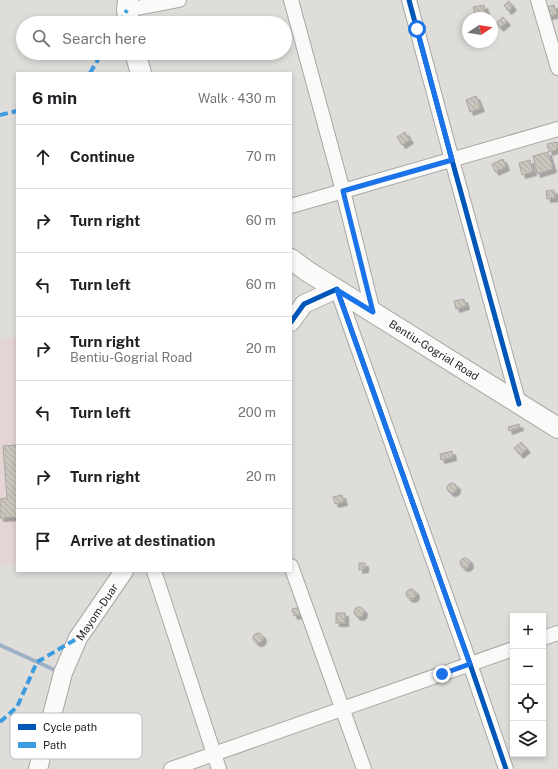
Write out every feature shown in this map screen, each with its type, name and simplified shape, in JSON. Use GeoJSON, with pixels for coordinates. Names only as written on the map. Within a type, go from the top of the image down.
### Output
{"type":"FeatureCollection","features":[{"type":"Feature","properties":{"kind":"main road"},"geometry":{"type":"LineString","coordinates":[[137,60],[141,72]]}},
{"type":"Feature","properties":{"kind":"main road","name":"Bentiu-Gogrial Road"},"geometry":{"type":"LineString","coordinates":[[292,260],[337,290],[558,428]]}},
{"type":"Feature","properties":{"kind":"street"},"geometry":{"type":"LineString","coordinates":[[128,11],[179,0]]}},
{"type":"Feature","properties":{"kind":"street"},"geometry":{"type":"LineString","coordinates":[[291,0],[343,191],[373,312]]}},
{"type":"Feature","properties":{"kind":"street"},"geometry":{"type":"LineString","coordinates":[[409,0],[519,404]]}},
{"type":"Feature","properties":{"kind":"street"},"geometry":{"type":"LineString","coordinates":[[538,0],[558,68]]}},
{"type":"Feature","properties":{"kind":"street"},"geometry":{"type":"LineString","coordinates":[[292,206],[558,129]]}},
{"type":"Feature","properties":{"kind":"street"},"geometry":{"type":"LineString","coordinates":[[292,319],[297,306],[337,290],[506,769]]}},
{"type":"Feature","properties":{"kind":"street"},"geometry":{"type":"LineString","coordinates":[[292,569],[364,769]]}},
{"type":"Feature","properties":{"kind":"street","name":"Mayom-Duar"},"geometry":{"type":"LineString","coordinates":[[53,713],[63,673],[78,638],[123,572]]}},
{"type":"Feature","properties":{"kind":"street"},"geometry":{"type":"LineString","coordinates":[[154,572],[219,769]]}},
{"type":"Feature","properties":{"kind":"street"},"geometry":{"type":"LineString","coordinates":[[546,637],[558,633]]}},
{"type":"Feature","properties":{"kind":"street"},"geometry":{"type":"LineString","coordinates":[[170,769],[510,650]]}},
{"type":"Feature","properties":{"kind":"street","name":"Mayom-Duar"},"geometry":{"type":"LineString","coordinates":[[38,769],[41,759]]}},
{"type":"Feature","properties":{"kind":"shaded area"},"geometry":{"type":"Polygon","coordinates":[[[16,337],[16,563],[0,566],[0,339],[16,337]]]}},
{"type":"Feature","properties":{"kind":"building"},"geometry":{"type":"Polygon","coordinates":[[[509,1],[513,7],[508,11],[504,5],[509,1]]]}},
{"type":"Feature","properties":{"kind":"building"},"geometry":{"type":"Polygon","coordinates":[[[484,5],[486,12],[474,12],[473,7],[484,5]]]}},
{"type":"Feature","properties":{"kind":"building"},"geometry":{"type":"Polygon","coordinates":[[[554,5],[557,14],[546,17],[544,8],[554,5]]]}},
{"type":"Feature","properties":{"kind":"building"},"geometry":{"type":"Polygon","coordinates":[[[503,17],[507,22],[500,28],[498,26],[498,21],[503,17]]]}},
{"type":"Feature","properties":{"kind":"building"},"geometry":{"type":"Polygon","coordinates":[[[476,96],[481,108],[470,112],[466,100],[476,96]]]}},
{"type":"Feature","properties":{"kind":"building"},"geometry":{"type":"Polygon","coordinates":[[[405,132],[410,140],[402,145],[397,137],[405,132]]]}},
{"type":"Feature","properties":{"kind":"building"},"geometry":{"type":"Polygon","coordinates":[[[557,142],[558,149],[549,152],[547,144],[557,142]]]}},
{"type":"Feature","properties":{"kind":"building"},"geometry":{"type":"Polygon","coordinates":[[[548,152],[553,169],[537,174],[533,156],[548,152]]]}},
{"type":"Feature","properties":{"kind":"building"},"geometry":{"type":"Polygon","coordinates":[[[503,159],[506,167],[495,172],[492,164],[503,159]]]}},
{"type":"Feature","properties":{"kind":"building"},"geometry":{"type":"Polygon","coordinates":[[[530,160],[533,172],[522,175],[519,163],[530,160]]]}},
{"type":"Feature","properties":{"kind":"building"},"geometry":{"type":"Polygon","coordinates":[[[554,190],[555,198],[547,199],[546,191],[554,190]]]}},
{"type":"Feature","properties":{"kind":"building"},"geometry":{"type":"Polygon","coordinates":[[[464,299],[466,306],[456,309],[454,301],[464,299]]]}},
{"type":"Feature","properties":{"kind":"building"},"geometry":{"type":"Polygon","coordinates":[[[519,424],[520,427],[509,431],[508,427],[519,424]]]}},
{"type":"Feature","properties":{"kind":"building"},"geometry":{"type":"Polygon","coordinates":[[[521,442],[527,449],[520,455],[514,448],[521,442]]]}},
{"type":"Feature","properties":{"kind":"building"},"geometry":{"type":"Polygon","coordinates":[[[16,445],[16,517],[0,518],[0,499],[7,498],[3,446],[16,445]]]}},
{"type":"Feature","properties":{"kind":"building"},"geometry":{"type":"Polygon","coordinates":[[[452,451],[453,457],[441,460],[440,454],[452,451]]]}},
{"type":"Feature","properties":{"kind":"building"},"geometry":{"type":"Polygon","coordinates":[[[450,483],[454,483],[456,484],[456,492],[450,493],[447,490],[447,486],[450,483]]]}},
{"type":"Feature","properties":{"kind":"building"},"geometry":{"type":"Polygon","coordinates":[[[342,495],[344,502],[335,504],[333,497],[342,495]]]}},
{"type":"Feature","properties":{"kind":"building"},"geometry":{"type":"Polygon","coordinates":[[[463,558],[467,558],[469,559],[469,567],[463,568],[460,565],[460,561],[463,558]]]}},
{"type":"Feature","properties":{"kind":"building"},"geometry":{"type":"Polygon","coordinates":[[[359,563],[365,563],[365,569],[359,570],[359,563]]]}},
{"type":"Feature","properties":{"kind":"building"},"geometry":{"type":"Polygon","coordinates":[[[409,589],[413,589],[415,590],[415,598],[409,599],[406,596],[406,592],[409,589]]]}},
{"type":"Feature","properties":{"kind":"building"},"geometry":{"type":"Polygon","coordinates":[[[301,607],[302,614],[294,616],[292,609],[301,607]]]}},
{"type":"Feature","properties":{"kind":"building"},"geometry":{"type":"Polygon","coordinates":[[[357,607],[361,607],[363,608],[363,616],[357,617],[354,614],[354,610],[357,607]]]}},
{"type":"Feature","properties":{"kind":"building"},"geometry":{"type":"Polygon","coordinates":[[[336,613],[345,613],[345,623],[336,623],[336,613]]]}},
{"type":"Feature","properties":{"kind":"building"},"geometry":{"type":"Polygon","coordinates":[[[256,633],[260,633],[262,634],[262,642],[256,643],[253,640],[253,636],[256,633]]]}},
{"type":"Feature","properties":{"kind":"waterway"},"geometry":{"type":"LineString","coordinates":[[0,645],[59,672]]}},
{"type":"Feature","properties":{"kind":"marked path"},"geometry":{"type":"LineString","coordinates":[[123,16],[127,10]]}},
{"type":"Feature","properties":{"kind":"marked path"},"geometry":{"type":"LineString","coordinates":[[91,72],[98,60]]}},
{"type":"Feature","properties":{"kind":"marked path"},"geometry":{"type":"LineString","coordinates":[[0,115],[16,111]]}},
{"type":"Feature","properties":{"kind":"marked path"},"geometry":{"type":"LineString","coordinates":[[10,713],[17,707],[37,662],[78,638]]}},
{"type":"Feature","properties":{"kind":"marked path"},"geometry":{"type":"LineString","coordinates":[[0,722],[10,713]]}},
{"type":"Feature","properties":{"kind":"cycle path"},"geometry":{"type":"LineString","coordinates":[[409,0],[519,404]]}},
{"type":"Feature","properties":{"kind":"cycle path"},"geometry":{"type":"LineString","coordinates":[[292,321],[304,304],[337,289],[506,769]]}},
{"type":"Feature","properties":{"kind":"route"},"geometry":{"type":"LineString","coordinates":[[417,29],[452,160],[343,191],[373,312],[337,290],[470,664],[442,674]]}}]}
